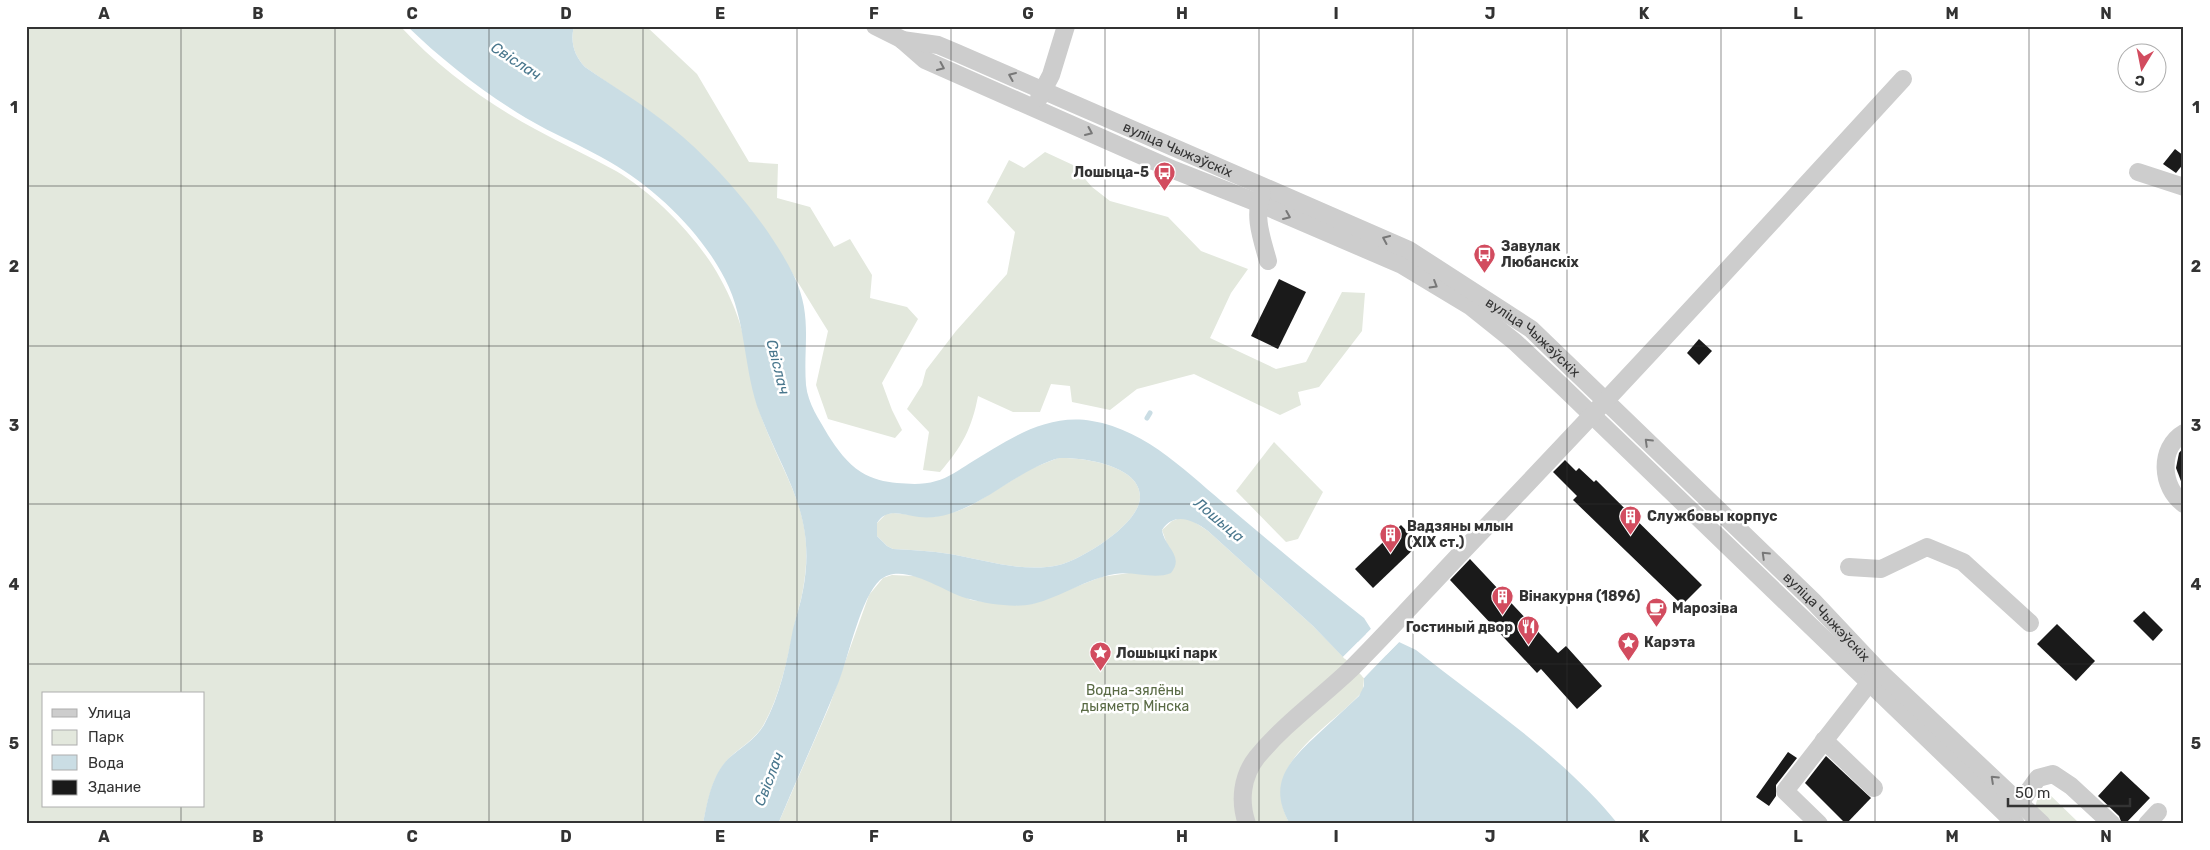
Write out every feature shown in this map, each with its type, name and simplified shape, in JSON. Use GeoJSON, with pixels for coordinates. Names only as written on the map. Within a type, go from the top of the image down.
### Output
{"type":"FeatureCollection","features":[{"type":"Feature","properties":{"kind":"street","name":"вуліца Чыжэўскіх"},"geometry":{"type":"LineString","coordinates":[[875,26],[901,40],[925,60],[1174,170],[1402,265],[1470,306],[1515,342],[1593,416],[2012,821]]}},
{"type":"Feature","properties":{"kind":"street"},"geometry":{"type":"LineString","coordinates":[[1034,108],[1051,75],[1066,26]]}},
{"type":"Feature","properties":{"kind":"street","name":"вуліца Чыжэўскіх"},"geometry":{"type":"LineString","coordinates":[[901,40],[938,45],[1044,89],[1409,250],[1531,329],[1813,601],[1878,670],[2042,824]]}},
{"type":"Feature","properties":{"kind":"street"},"geometry":{"type":"LineString","coordinates":[[1247,824],[1242,801],[1244,784],[1250,767],[1302,711],[1352,667],[1607,402],[1903,79]]}},
{"type":"Feature","properties":{"kind":"street"},"geometry":{"type":"LineString","coordinates":[[2138,172],[2184,188]]}},
{"type":"Feature","properties":{"kind":"street"},"geometry":{"type":"LineString","coordinates":[[1266,186],[1258,204],[1259,227],[1268,261]]}},
{"type":"Feature","properties":{"kind":"street"},"geometry":{"type":"LineString","coordinates":[[2184,433],[2168,452],[2164,470],[2172,488],[2184,504]]}},
{"type":"Feature","properties":{"kind":"street"},"geometry":{"type":"LineString","coordinates":[[1849,567],[1881,569],[1927,547],[1963,562],[2030,624]]}},
{"type":"Feature","properties":{"kind":"street"},"geometry":{"type":"LineString","coordinates":[[1819,824],[1785,791],[1870,682]]}},
{"type":"Feature","properties":{"kind":"street"},"geometry":{"type":"LineString","coordinates":[[1824,740],[1874,788]]}},
{"type":"Feature","properties":{"kind":"street"},"geometry":{"type":"LineString","coordinates":[[2012,821],[2020,803],[2038,778],[2053,774],[2071,786],[2112,824]]}},
{"type":"Feature","properties":{"kind":"green space"},"geometry":{"type":"Polygon","coordinates":[[[26,26],[400,26],[447,70],[481,96],[516,119],[631,180],[660,204],[688,233],[711,263],[724,285],[734,308],[742,331],[757,404],[769,437],[796,497],[806,538],[806,562],[802,594],[779,690],[770,713],[760,730],[720,769],[706,808],[703,824],[26,824],[26,26]]]}},
{"type":"Feature","properties":{"kind":"green space"},"geometry":{"type":"Polygon","coordinates":[[[574,26],[646,26],[697,74],[749,162],[778,164],[777,198],[810,207],[834,247],[850,239],[872,275],[870,298],[907,307],[918,319],[882,383],[902,430],[895,438],[828,419],[816,385],[828,331],[784,260],[736,193],[697,151],[657,117],[585,67],[578,58],[574,48],[572,37],[574,26]]]}},
{"type":"Feature","properties":{"kind":"green space"},"geometry":{"type":"Polygon","coordinates":[[[1045,152],[1073,165],[1092,187],[1110,201],[1168,217],[1201,251],[1248,269],[1231,293],[1210,338],[1276,369],[1306,362],[1342,292],[1365,293],[1362,331],[1319,387],[1298,392],[1301,405],[1280,415],[1194,374],[1137,389],[1110,410],[1072,402],[1070,386],[1051,384],[1040,412],[1013,412],[978,396],[969,428],[954,454],[940,472],[923,470],[929,432],[907,409],[922,385],[926,370],[956,331],[1007,274],[1015,232],[987,202],[1009,160],[1024,168],[1045,152]]]}},
{"type":"Feature","properties":{"kind":"green space"},"geometry":{"type":"Polygon","coordinates":[[[1274,442],[1323,492],[1298,539],[1286,542],[1236,491],[1274,442]]]}},
{"type":"Feature","properties":{"kind":"green space"},"geometry":{"type":"Polygon","coordinates":[[[1058,458],[1094,461],[1121,470],[1131,477],[1138,486],[1140,497],[1137,507],[1120,529],[1108,539],[1069,562],[1045,567],[1018,567],[943,553],[893,549],[877,536],[877,523],[886,514],[933,517],[958,511],[972,505],[1030,469],[1058,458]]]}},
{"type":"Feature","properties":{"kind":"green space","name":"Водна-зялёны дыяметр Мінска"},"geometry":{"type":"Polygon","coordinates":[[[1180,518],[1190,519],[1208,531],[1313,626],[1364,678],[1363,691],[1316,734],[1289,766],[1282,783],[1282,803],[1290,824],[778,824],[829,707],[869,595],[883,578],[892,575],[914,576],[927,579],[971,600],[1010,605],[1032,604],[1101,577],[1136,572],[1167,544],[1162,530],[1172,521],[1180,518]]]}},
{"type":"Feature","properties":{"kind":"green space"},"geometry":{"type":"Polygon","coordinates":[[[2044,789],[2080,824],[2051,824],[2039,812],[2036,804],[2044,789]]]}},
{"type":"Feature","properties":{"kind":"water"},"geometry":{"type":"Polygon","coordinates":[[[407,26],[574,26],[572,37],[574,48],[578,58],[585,67],[650,111],[706,158],[756,215],[783,256],[794,276],[803,304],[806,330],[806,385],[811,405],[835,445],[847,460],[861,472],[892,483],[916,484],[940,480],[1013,437],[1028,430],[1059,421],[1092,421],[1132,434],[1150,444],[1184,469],[1364,618],[1371,629],[1366,634],[1386,655],[1399,642],[1416,650],[1548,753],[1573,775],[1618,824],[1290,824],[1283,810],[1280,797],[1284,775],[1290,764],[1307,745],[1359,696],[1364,686],[1364,678],[1378,663],[1358,642],[1343,657],[1313,626],[1208,531],[1190,521],[1178,519],[1167,524],[1162,530],[1175,556],[1175,567],[1171,573],[1158,576],[1122,573],[1104,576],[1033,604],[1009,605],[976,601],[925,580],[901,574],[890,575],[880,580],[873,588],[861,613],[839,681],[778,824],[703,824],[708,798],[722,765],[752,739],[764,725],[770,714],[782,678],[801,600],[806,564],[806,540],[802,519],[788,479],[760,414],[750,380],[741,329],[732,295],[725,279],[703,245],[690,228],[660,198],[610,162],[536,124],[494,98],[449,64],[407,26]],[[1059,458],[1044,463],[964,509],[949,514],[938,517],[919,517],[896,513],[886,515],[877,523],[877,536],[893,549],[943,553],[1018,567],[1045,567],[1069,562],[1108,539],[1120,529],[1137,507],[1140,497],[1138,486],[1131,477],[1121,470],[1095,461],[1059,458]]]}},
{"type":"Feature","properties":{"kind":"pier"},"geometry":{"type":"Polygon","coordinates":[[[1373,627],[1369,634],[1386,651],[1397,640],[1399,642],[1364,678],[1362,676],[1374,663],[1358,645],[1345,659],[1343,657],[1373,627]]]}},
{"type":"Feature","properties":{"kind":"building"},"geometry":{"type":"Polygon","coordinates":[[[2175,149],[2184,156],[2184,163],[2176,173],[2163,164],[2175,149]]]}},
{"type":"Feature","properties":{"kind":"building"},"geometry":{"type":"Polygon","coordinates":[[[1279,279],[1306,292],[1278,349],[1251,336],[1279,279]]]}},
{"type":"Feature","properties":{"kind":"building"},"geometry":{"type":"Polygon","coordinates":[[[1699,339],[1712,351],[1699,365],[1687,353],[1699,339]]]}},
{"type":"Feature","properties":{"kind":"building"},"geometry":{"type":"Polygon","coordinates":[[[2184,447],[2184,489],[2176,468],[2179,453],[2184,447]]]}},
{"type":"Feature","properties":{"kind":"building","name":"Службовы корпус"},"geometry":{"type":"Polygon","coordinates":[[[1565,460],[1576,471],[1579,468],[1594,482],[1596,480],[1702,585],[1682,605],[1573,500],[1577,496],[1553,472],[1565,460]]]}},
{"type":"Feature","properties":{"kind":"building","name":"Вадзяны млын (XIX ст.)"},"geometry":{"type":"Polygon","coordinates":[[[1401,525],[1419,544],[1373,588],[1355,569],[1401,525]]]}},
{"type":"Feature","properties":{"kind":"building","name":"Вінакурня (1896)"},"geometry":{"type":"Polygon","coordinates":[[[1470,559],[1558,653],[1566,646],[1602,686],[1577,709],[1541,669],[1537,673],[1450,580],[1470,559]]]}},
{"type":"Feature","properties":{"kind":"building"},"geometry":{"type":"Polygon","coordinates":[[[2144,611],[2163,630],[2153,641],[2133,621],[2144,611]]]}},
{"type":"Feature","properties":{"kind":"building"},"geometry":{"type":"Polygon","coordinates":[[[2057,624],[2095,661],[2076,681],[2037,644],[2057,624]]]}},
{"type":"Feature","properties":{"kind":"building"},"geometry":{"type":"Polygon","coordinates":[[[1788,752],[1797,758],[1776,785],[1776,796],[1769,806],[1756,797],[1788,752]]]}},
{"type":"Feature","properties":{"kind":"building"},"geometry":{"type":"Polygon","coordinates":[[[1826,756],[1871,798],[1846,824],[1805,783],[1826,756]]]}},
{"type":"Feature","properties":{"kind":"building"},"geometry":{"type":"Polygon","coordinates":[[[2121,771],[2150,798],[2125,824],[2122,824],[2119,816],[2098,796],[2121,771]]]}},
{"type":"Feature","properties":{"kind":"waterway"},"geometry":{"type":"LineString","coordinates":[[1147,418],[1150,413]]}},
{"type":"Feature","properties":{"kind":"place","name":"Лошыца-5"},"geometry":{"type":"Point","coordinates":[1165,191]}},
{"type":"Feature","properties":{"kind":"place","name":"Завулак Любанскіх"},"geometry":{"type":"Point","coordinates":[1485,273]}},
{"type":"Feature","properties":{"kind":"place","name":"Службовы корпус"},"geometry":{"type":"Point","coordinates":[1631,535]}},
{"type":"Feature","properties":{"kind":"place","name":"Вадзяны млын (XIX ст.)"},"geometry":{"type":"Point","coordinates":[1391,553]}},
{"type":"Feature","properties":{"kind":"place","name":"Вінакурня (1896)"},"geometry":{"type":"Point","coordinates":[1503,615]}},
{"type":"Feature","properties":{"kind":"place","name":"Марозіва"},"geometry":{"type":"Point","coordinates":[1656,627]}},
{"type":"Feature","properties":{"kind":"place","name":"Гостиный двор"},"geometry":{"type":"Point","coordinates":[1529,646]}},
{"type":"Feature","properties":{"kind":"place","name":"Карэта"},"geometry":{"type":"Point","coordinates":[1628,661]}},
{"type":"Feature","properties":{"kind":"place","name":"Лошыцкі парк"},"geometry":{"type":"Point","coordinates":[1100,672]}},
{"type":"Feature","properties":{"kind":"water label","name":"Свіслач"},"geometry":{"type":"Point","coordinates":[516,61]}},
{"type":"Feature","properties":{"kind":"water label","name":"Свіслач"},"geometry":{"type":"Point","coordinates":[778,367]}},
{"type":"Feature","properties":{"kind":"water label","name":"Лошыца"},"geometry":{"type":"Point","coordinates":[1219,520]}},
{"type":"Feature","properties":{"kind":"water label","name":"Свіслач"},"geometry":{"type":"Point","coordinates":[769,779]}}]}
